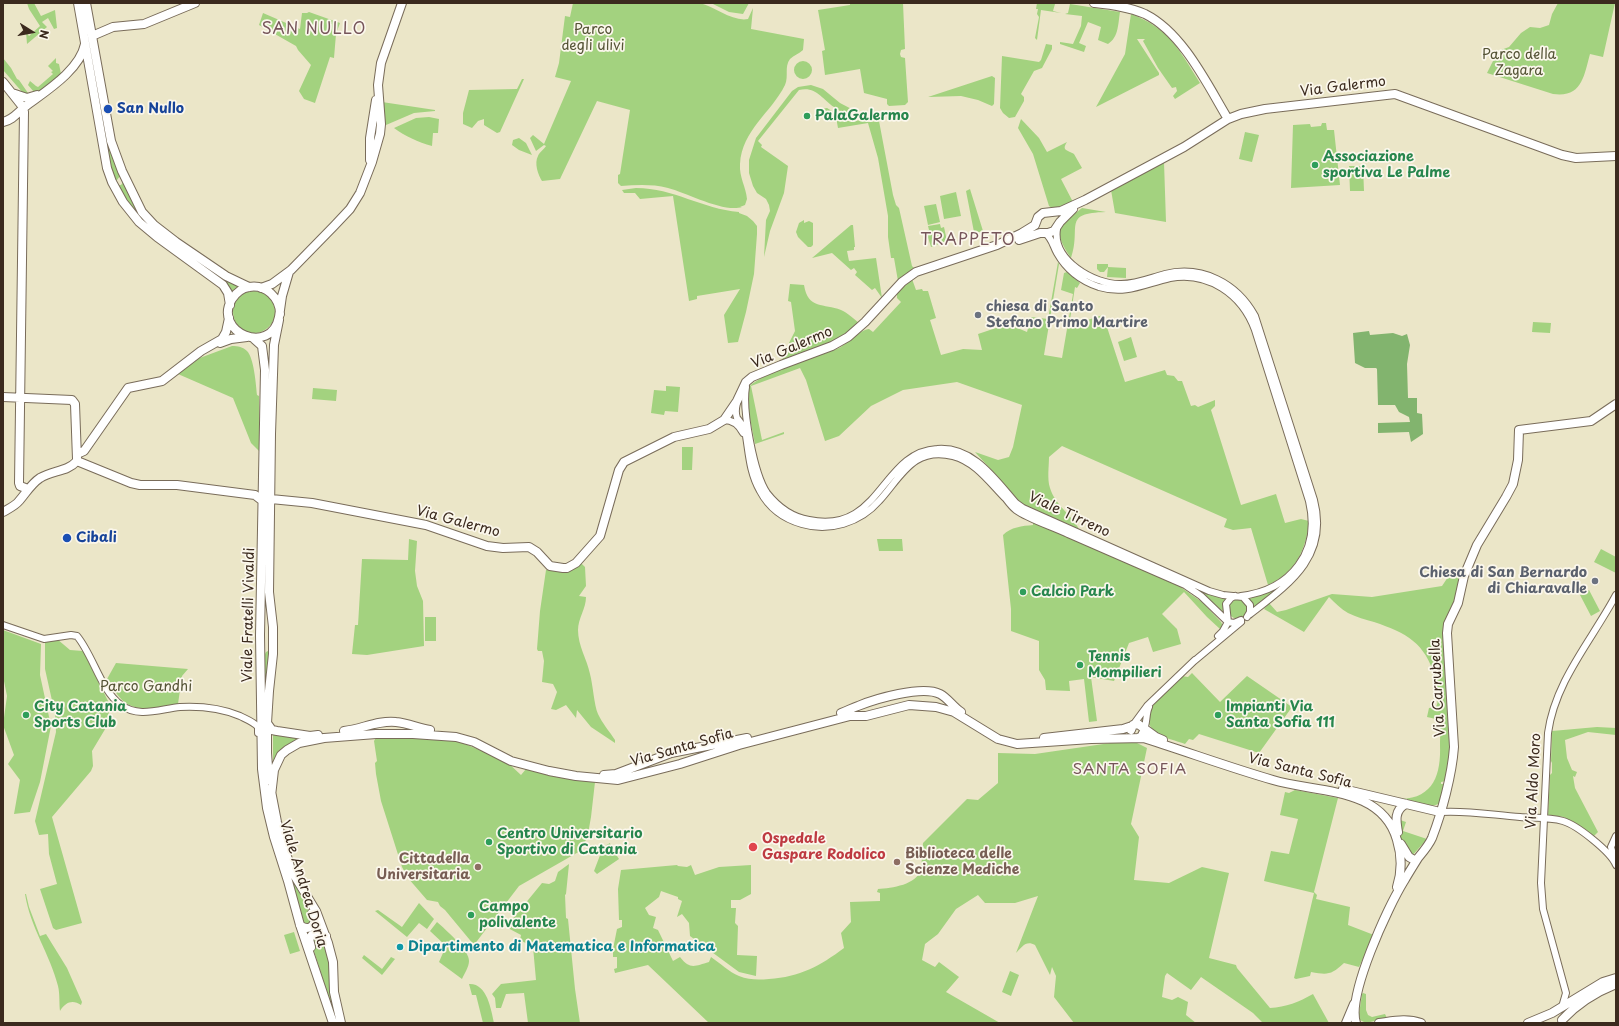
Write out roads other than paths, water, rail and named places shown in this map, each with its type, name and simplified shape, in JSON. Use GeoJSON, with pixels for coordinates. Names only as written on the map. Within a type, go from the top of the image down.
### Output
{"type":"FeatureCollection","features":[{"type":"Feature","properties":{"kind":"main road"},"geometry":{"type":"LineString","coordinates":[[3,512],[16,504],[28,489],[42,477],[67,469],[84,451],[128,388],[162,381],[194,356],[224,336],[229,318],[230,305],[228,293],[224,284],[157,237],[139,222],[123,202],[112,182],[107,168],[78,3]]}},
{"type":"Feature","properties":{"kind":"main road"},"geometry":{"type":"LineString","coordinates":[[86,3],[111,141],[122,171],[142,212],[154,225],[176,242],[226,276],[249,287],[268,290],[275,297],[278,304],[279,317],[276,326],[268,334],[231,339],[194,356]]}},
{"type":"Feature","properties":{"kind":"main road"},"geometry":{"type":"LineString","coordinates":[[92,36],[113,27],[144,24],[195,3]]}},
{"type":"Feature","properties":{"kind":"main road"},"geometry":{"type":"LineString","coordinates":[[261,288],[272,284],[290,270],[350,209],[360,193],[369,171],[381,129],[378,85],[381,62],[402,3]]}},
{"type":"Feature","properties":{"kind":"main road"},"geometry":{"type":"LineString","coordinates":[[1094,3],[1134,10],[1144,14],[1165,27],[1186,52],[1228,119]]}},
{"type":"Feature","properties":{"kind":"main road"},"geometry":{"type":"LineString","coordinates":[[3,122],[14,116],[61,80],[76,62],[85,43]]}},
{"type":"Feature","properties":{"kind":"main road"},"geometry":{"type":"LineString","coordinates":[[76,62],[82,59],[89,64]]}},
{"type":"Feature","properties":{"kind":"main road"},"geometry":{"type":"LineString","coordinates":[[3,82],[23,108],[19,483],[20,486],[28,489]]}},
{"type":"Feature","properties":{"kind":"main road"},"geometry":{"type":"LineString","coordinates":[[12,92],[22,97],[29,98],[46,91]]}},
{"type":"Feature","properties":{"kind":"main road","name":"Via Galermo"},"geometry":{"type":"LineString","coordinates":[[1085,200],[1184,147],[1228,119],[1241,114],[1265,109],[1394,94],[1562,155],[1576,158],[1616,156]]}},
{"type":"Feature","properties":{"kind":"main road"},"geometry":{"type":"LineString","coordinates":[[112,182],[120,182],[122,179],[122,171]]}},
{"type":"Feature","properties":{"kind":"main road"},"geometry":{"type":"LineString","coordinates":[[996,245],[1032,228],[1037,222],[1039,216],[1043,213],[1061,211],[1085,200]]}},
{"type":"Feature","properties":{"kind":"main road"},"geometry":{"type":"LineString","coordinates":[[996,245],[1005,244],[1034,235],[1050,233],[1057,228],[1066,216],[1085,200]]}},
{"type":"Feature","properties":{"kind":"main road"},"geometry":{"type":"LineString","coordinates":[[1052,212],[1058,218],[1057,228]]}},
{"type":"Feature","properties":{"kind":"main road"},"geometry":{"type":"LineString","coordinates":[[1037,222],[1039,229],[1044,233]]}},
{"type":"Feature","properties":{"kind":"main road","name":"Via Galermo"},"geometry":{"type":"LineString","coordinates":[[77,457],[131,483],[140,485],[178,485],[255,495],[267,500],[304,502],[426,525],[487,546],[503,548],[529,548],[537,552],[550,566],[567,568],[576,563],[600,536],[619,470],[624,462],[674,437],[708,429],[724,420],[737,401],[746,382],[760,373],[832,346],[848,337],[865,322],[902,282],[916,272],[996,245]]}},
{"type":"Feature","properties":{"kind":"main road"},"geometry":{"type":"LineString","coordinates":[[267,500],[274,344],[284,289],[290,270]]}},
{"type":"Feature","properties":{"kind":"main road"},"geometry":{"type":"LineString","coordinates":[[230,305],[237,294],[249,287]]}},
{"type":"Feature","properties":{"kind":"main road"},"geometry":{"type":"LineString","coordinates":[[229,318],[236,330],[250,337],[262,346],[265,365],[267,500]]}},
{"type":"Feature","properties":{"kind":"main road"},"geometry":{"type":"LineString","coordinates":[[3,396],[72,400],[75,404],[77,457]]}},
{"type":"Feature","properties":{"kind":"main road","name":"Via Carrubella"},"geometry":{"type":"LineString","coordinates":[[1357,994],[1362,974],[1393,900],[1416,861],[1430,842],[1440,812],[1451,769],[1454,747],[1447,633],[1448,624],[1458,603],[1464,576],[1478,545],[1513,484],[1518,460],[1519,430],[1591,421],[1616,404]]}},
{"type":"Feature","properties":{"kind":"main road","name":"Viale Fratelli Vivaldi"},"geometry":{"type":"LineString","coordinates":[[262,725],[269,692],[273,654],[273,627],[269,592],[267,500]]}},
{"type":"Feature","properties":{"kind":"main road","name":"Viale Fratelli Vivaldi"},"geometry":{"type":"LineString","coordinates":[[262,725],[260,635],[267,500]]}},
{"type":"Feature","properties":{"kind":"main road"},"geometry":{"type":"LineString","coordinates":[[260,635],[265,640],[270,637],[272,619]]}},
{"type":"Feature","properties":{"kind":"main road"},"geometry":{"type":"LineString","coordinates":[[261,687],[264,651],[270,650],[273,654]]}},
{"type":"Feature","properties":{"kind":"main road","name":"Via Santa Sofia"},"geometry":{"type":"LineString","coordinates":[[855,712],[855,706],[887,697],[918,692],[936,693],[956,709],[996,733],[1004,736],[1018,739],[1123,729],[1139,731],[1282,779],[1344,789],[1440,812]]}},
{"type":"Feature","properties":{"kind":"main road"},"geometry":{"type":"LineString","coordinates":[[942,708],[946,705],[947,701]]}},
{"type":"Feature","properties":{"kind":"main road","name":"Via Santa Sofia"},"geometry":{"type":"LineString","coordinates":[[262,725],[272,730],[310,736],[348,731],[374,723],[393,721],[405,723],[421,729],[465,735],[528,761],[564,770],[601,775],[616,774],[677,751],[738,740],[855,712],[866,716],[909,705],[942,708],[954,712],[998,739],[1017,744],[1139,731],[1278,782],[1334,791],[1354,797],[1368,804],[1380,813],[1395,833],[1400,852],[1401,868],[1393,900]]}},
{"type":"Feature","properties":{"kind":"main road","name":"Via Santa Sofia"},"geometry":{"type":"LineString","coordinates":[[271,796],[275,765],[281,755],[302,742],[344,736],[413,734],[456,737],[474,742],[519,764],[562,774],[597,779],[618,780],[680,764],[739,745],[850,716],[855,712]]}},
{"type":"Feature","properties":{"kind":"main road","name":"Viale Andrea Doria"},"geometry":{"type":"LineString","coordinates":[[262,725],[261,749],[264,788],[270,818],[300,925],[333,1023]]}},
{"type":"Feature","properties":{"kind":"main road","name":"Viale Andrea Doria"},"geometry":{"type":"LineString","coordinates":[[262,725],[271,796],[277,822],[292,870],[316,911],[326,936],[334,962],[334,992],[341,1023]]}},
{"type":"Feature","properties":{"kind":"main road"},"geometry":{"type":"LineString","coordinates":[[677,751],[675,754],[675,760],[680,764]]}},
{"type":"Feature","properties":{"kind":"main road"},"geometry":{"type":"LineString","coordinates":[[662,756],[667,759],[668,762],[666,768]]}},
{"type":"Feature","properties":{"kind":"main road"},"geometry":{"type":"LineString","coordinates":[[1399,841],[1396,817],[1401,806],[1406,804]]}},
{"type":"Feature","properties":{"kind":"main road"},"geometry":{"type":"LineString","coordinates":[[1395,833],[1406,854],[1416,861]]}},
{"type":"Feature","properties":{"kind":"main road"},"geometry":{"type":"LineString","coordinates":[[292,870],[298,887],[315,920],[314,925],[310,928],[300,925]]}},
{"type":"Feature","properties":{"kind":"main road"},"geometry":{"type":"LineString","coordinates":[[313,961],[309,942],[310,937],[316,933],[326,936]]}},
{"type":"Feature","properties":{"kind":"main road"},"geometry":{"type":"LineString","coordinates":[[1549,1017],[1562,1007],[1603,982],[1616,978]]}},
{"type":"Feature","properties":{"kind":"main road"},"geometry":{"type":"LineString","coordinates":[[1528,1023],[1558,1014],[1562,1022],[1571,1010],[1599,992],[1616,984]]}},
{"type":"Feature","properties":{"kind":"main road"},"geometry":{"type":"LineString","coordinates":[[1345,1021],[1357,994]]}},
{"type":"Feature","properties":{"kind":"main road"},"geometry":{"type":"LineString","coordinates":[[1356,1023],[1355,1017],[1357,994]]}},
{"type":"Feature","properties":{"kind":"main road"},"geometry":{"type":"LineString","coordinates":[[1380,1023],[1398,1020],[1421,1023]]}},
{"type":"Feature","properties":{"kind":"street","name":"Viale Tirreno"},"geometry":{"type":"LineString","coordinates":[[1057,228],[1056,237],[1064,255],[1078,269],[1090,277],[1107,283],[1133,284],[1178,272],[1190,272],[1206,275],[1221,280],[1240,295],[1252,310],[1258,329],[1311,509],[1312,526],[1310,542],[1299,569],[1290,582],[1193,662]]}},
{"type":"Feature","properties":{"kind":"street","name":"Viale Tirreno"},"geometry":{"type":"LineString","coordinates":[[1044,233],[1048,236],[1056,253],[1066,266],[1080,278],[1092,284],[1112,289],[1126,290],[1176,277],[1206,280],[1223,288],[1237,299],[1258,329]]}},
{"type":"Feature","properties":{"kind":"street","name":"Viale Tirreno"},"geometry":{"type":"LineString","coordinates":[[746,382],[746,410],[756,466],[763,485],[778,505],[800,518],[826,522],[849,516],[864,508],[898,468],[910,458],[931,450],[952,450],[964,454],[976,461],[1016,503],[1023,508],[1210,591],[1238,596],[1255,594],[1270,589],[1299,569]]}},
{"type":"Feature","properties":{"kind":"street","name":"Viale Tirreno"},"geometry":{"type":"LineString","coordinates":[[737,401],[736,414],[744,427],[752,473],[762,495],[778,512],[799,523],[819,527],[848,523],[863,515],[875,505],[901,472],[910,464],[920,458],[930,455],[951,456],[962,459],[976,467],[1016,511],[1185,585],[1228,618]]}},
{"type":"Feature","properties":{"kind":"street"},"geometry":{"type":"LineString","coordinates":[[737,401],[743,402],[746,410]]}},
{"type":"Feature","properties":{"kind":"street"},"geometry":{"type":"LineString","coordinates":[[724,420],[729,420],[735,423],[741,429],[745,438]]}},
{"type":"Feature","properties":{"kind":"street","name":"Via Aldo Moro"},"geometry":{"type":"LineString","coordinates":[[1562,1007],[1566,996],[1542,896],[1548,733],[1553,706],[1559,691],[1616,595]]}},
{"type":"Feature","properties":{"kind":"street"},"geometry":{"type":"LineString","coordinates":[[1139,731],[1147,706],[1154,701],[1221,634],[1228,618],[1226,604],[1231,598],[1238,596],[1247,600],[1250,604],[1250,610],[1244,619],[1234,620],[1228,618]]}},
{"type":"Feature","properties":{"kind":"street","name":"Via Santa Sofia"},"geometry":{"type":"LineString","coordinates":[[3,625],[44,639],[71,635],[77,636],[110,694],[121,706],[128,710],[140,712],[181,707],[219,709],[231,712],[262,725]]}},
{"type":"Feature","properties":{"kind":"street"},"geometry":{"type":"LineString","coordinates":[[1139,731],[1148,710],[1154,701]]}},
{"type":"Feature","properties":{"kind":"street"},"geometry":{"type":"LineString","coordinates":[[1440,812],[1544,818],[1564,821],[1596,842],[1610,855],[1615,863]]}},
{"type":"Feature","properties":{"kind":"street"},"geometry":{"type":"LineString","coordinates":[[1596,842],[1606,844],[1616,835]]}},
{"type":"Feature","properties":{"kind":"street"},"geometry":{"type":"LineString","coordinates":[[1615,863],[1612,847],[1616,835]]}},
{"type":"Feature","properties":{"kind":"street"},"geometry":{"type":"LineString","coordinates":[[1563,983],[1569,995],[1579,996]]}},
{"type":"Feature","properties":{"kind":"place","name":"San Nullo"},"geometry":{"type":"Point","coordinates":[108,109]}},
{"type":"Feature","properties":{"kind":"place","name":"PalaGalermo"},"geometry":{"type":"Point","coordinates":[807,116]}},
{"type":"Feature","properties":{"kind":"place","name":"Associazione sportiva Le Palme"},"geometry":{"type":"Point","coordinates":[1315,165]}},
{"type":"Feature","properties":{"kind":"place","name":"chiesa di Santo Stefano Primo Martire"},"geometry":{"type":"Point","coordinates":[978,315]}},
{"type":"Feature","properties":{"kind":"place","name":"Cibali"},"geometry":{"type":"Point","coordinates":[67,538]}},
{"type":"Feature","properties":{"kind":"place","name":"Chiesa di San Bernardo di Chiaravalle"},"geometry":{"type":"Point","coordinates":[1595,581]}},
{"type":"Feature","properties":{"kind":"place","name":"Calcio Park"},"geometry":{"type":"Point","coordinates":[1023,592]}},
{"type":"Feature","properties":{"kind":"place","name":"Tennis Mompilieri"},"geometry":{"type":"Point","coordinates":[1080,665]}},
{"type":"Feature","properties":{"kind":"place","name":"City Catania Sports Club"},"geometry":{"type":"Point","coordinates":[26,715]}},
{"type":"Feature","properties":{"kind":"place","name":"Impianti Via Santa Sofia 111"},"geometry":{"type":"Point","coordinates":[1218,715]}},
{"type":"Feature","properties":{"kind":"place","name":"Centro Universitario Sportivo di Catania"},"geometry":{"type":"Point","coordinates":[489,842]}},
{"type":"Feature","properties":{"kind":"place","name":"Ospedale Gaspare Rodolico"},"geometry":{"type":"Point","coordinates":[753,847]}},
{"type":"Feature","properties":{"kind":"place","name":"Biblioteca delle Scienze Mediche"},"geometry":{"type":"Point","coordinates":[897,862]}},
{"type":"Feature","properties":{"kind":"place","name":"Cittadella Universitaria"},"geometry":{"type":"Point","coordinates":[478,867]}},
{"type":"Feature","properties":{"kind":"place","name":"Campo polivalente"},"geometry":{"type":"Point","coordinates":[471,915]}},
{"type":"Feature","properties":{"kind":"place","name":"Dipartimento di Matematica e Informatica"},"geometry":{"type":"Point","coordinates":[400,947]}},
{"type":"Feature","properties":{"kind":"district","name":"SAN NULLO"},"geometry":{"type":"Point","coordinates":[314,30]}},
{"type":"Feature","properties":{"kind":"district","name":"TRAPPETO"},"geometry":{"type":"Point","coordinates":[968,241]}},
{"type":"Feature","properties":{"kind":"district","name":"SANTA SOFIA"},"geometry":{"type":"Point","coordinates":[1130,770]}},
{"type":"Feature","properties":{"kind":"park label","name":"Parco degli ulivi"},"geometry":{"type":"Point","coordinates":[593,38]}},
{"type":"Feature","properties":{"kind":"park label","name":"Parco della Zagara"},"geometry":{"type":"Point","coordinates":[1519,64]}},
{"type":"Feature","properties":{"kind":"park label","name":"Parco Gandhi"},"geometry":{"type":"Point","coordinates":[146,687]}}]}
